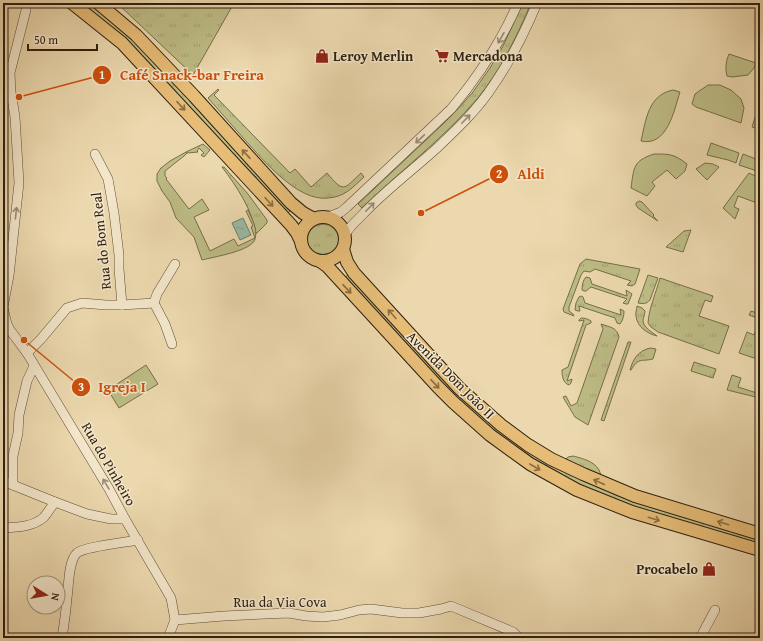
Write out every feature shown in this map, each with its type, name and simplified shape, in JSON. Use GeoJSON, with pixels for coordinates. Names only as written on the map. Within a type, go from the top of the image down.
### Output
{"type":"FeatureCollection","features":[{"type":"Feature","properties":{"kind":"main road","name":"Avenida Dom João II"},"geometry":{"type":"LineString","coordinates":[[72,3],[122,42],[291,225],[297,233],[305,252],[309,256],[327,266],[433,382],[490,435],[530,464],[577,490],[632,512],[760,550]]}},
{"type":"Feature","properties":{"kind":"main road"},"geometry":{"type":"LineString","coordinates":[[98,3],[136,35],[194,96],[291,203],[303,213],[320,219],[336,222],[344,236]]}},
{"type":"Feature","properties":{"kind":"main road"},"geometry":{"type":"LineString","coordinates":[[301,241],[303,230],[306,226],[320,219]]}},
{"type":"Feature","properties":{"kind":"main road","name":"Avenida Dom João II"},"geometry":{"type":"LineString","coordinates":[[344,236],[343,249],[347,262],[354,273],[459,388],[501,425],[528,445],[551,459],[635,496],[760,534]]}},
{"type":"Feature","properties":{"kind":"main road"},"geometry":{"type":"LineString","coordinates":[[320,261],[327,261],[334,258],[339,255],[343,249]]}},
{"type":"Feature","properties":{"kind":"street"},"geometry":{"type":"LineString","coordinates":[[320,219],[347,208],[451,109],[463,95],[491,55],[511,20],[518,3]]}},
{"type":"Feature","properties":{"kind":"street"},"geometry":{"type":"LineString","coordinates":[[344,236],[352,225],[372,204],[438,146],[476,108],[493,87],[508,63],[537,3]]}},
{"type":"Feature","properties":{"kind":"street"},"geometry":{"type":"LineString","coordinates":[[3,307],[9,276],[19,183],[16,117],[11,92],[10,73],[28,5]]}},
{"type":"Feature","properties":{"kind":"street"},"geometry":{"type":"LineString","coordinates":[[3,81],[10,73]]}},
{"type":"Feature","properties":{"kind":"street","name":"Rua do Bom Real"},"geometry":{"type":"LineString","coordinates":[[94,154],[108,179],[119,255],[122,305]]}},
{"type":"Feature","properties":{"kind":"street"},"geometry":{"type":"LineString","coordinates":[[172,344],[165,324],[154,303],[157,294],[175,264]]}},
{"type":"Feature","properties":{"kind":"street","name":"Rua do Bom Real"},"geometry":{"type":"LineString","coordinates":[[27,353],[67,308],[82,303],[122,305],[154,303]]}},
{"type":"Feature","properties":{"kind":"street","name":"Rua do Pinheiro"},"geometry":{"type":"LineString","coordinates":[[3,307],[7,324],[27,353],[109,489],[172,598],[175,620],[168,638]]}},
{"type":"Feature","properties":{"kind":"street"},"geometry":{"type":"LineString","coordinates":[[13,485],[13,456],[18,433],[18,415],[34,366]]}},
{"type":"Feature","properties":{"kind":"street"},"geometry":{"type":"LineString","coordinates":[[3,481],[87,514],[111,519],[125,518]]}},
{"type":"Feature","properties":{"kind":"street"},"geometry":{"type":"LineString","coordinates":[[3,528],[35,523],[44,517],[55,502]]}},
{"type":"Feature","properties":{"kind":"street"},"geometry":{"type":"LineString","coordinates":[[62,638],[68,596],[69,576],[72,561],[77,552],[138,540]]}},
{"type":"Feature","properties":{"kind":"street","name":"Rua da Via Cova"},"geometry":{"type":"LineString","coordinates":[[175,620],[289,613],[322,617],[371,609],[402,613],[419,613],[451,606],[513,632],[519,638]]}},
{"type":"Feature","properties":{"kind":"street"},"geometry":{"type":"LineString","coordinates":[[700,638],[715,610]]}},
{"type":"Feature","properties":{"kind":"green space"},"geometry":{"type":"Polygon","coordinates":[[[79,3],[91,3],[108,14],[143,48],[292,209],[287,214],[79,3]]]}},
{"type":"Feature","properties":{"kind":"green space"},"geometry":{"type":"Polygon","coordinates":[[[117,3],[234,3],[193,75],[117,3]]]}},
{"type":"Feature","properties":{"kind":"green space"},"geometry":{"type":"Polygon","coordinates":[[[523,3],[531,3],[508,52],[486,88],[450,128],[362,208],[358,204],[443,124],[473,92],[503,46],[523,3]]]}},
{"type":"Feature","properties":{"kind":"green space"},"geometry":{"type":"Polygon","coordinates":[[[729,54],[756,63],[754,68],[748,75],[732,77],[727,76],[726,65],[729,54]]]}},
{"type":"Feature","properties":{"kind":"green space"},"geometry":{"type":"Polygon","coordinates":[[[708,85],[720,85],[731,90],[741,99],[744,108],[741,123],[696,107],[692,104],[695,94],[708,85]]]}},
{"type":"Feature","properties":{"kind":"green space"},"geometry":{"type":"Polygon","coordinates":[[[218,89],[219,90],[214,95],[290,173],[295,169],[311,187],[327,173],[337,184],[344,187],[361,173],[364,177],[344,194],[328,198],[317,197],[293,187],[261,158],[208,98],[218,89]]]}},
{"type":"Feature","properties":{"kind":"green space"},"geometry":{"type":"Polygon","coordinates":[[[673,90],[680,92],[668,126],[657,139],[641,141],[647,117],[653,103],[658,97],[673,90]]]}},
{"type":"Feature","properties":{"kind":"green space"},"geometry":{"type":"Polygon","coordinates":[[[759,105],[760,107],[760,130],[752,127],[759,105]]]}},
{"type":"Feature","properties":{"kind":"green space"},"geometry":{"type":"Polygon","coordinates":[[[711,143],[739,153],[736,163],[707,155],[711,143]]]}},
{"type":"Feature","properties":{"kind":"green space"},"geometry":{"type":"Polygon","coordinates":[[[203,144],[210,150],[204,157],[201,155],[204,153],[199,148],[197,151],[198,152],[186,152],[203,144]]]}},
{"type":"Feature","properties":{"kind":"green space"},"geometry":{"type":"Polygon","coordinates":[[[759,149],[760,172],[739,165],[743,154],[756,159],[759,149]]]}},
{"type":"Feature","properties":{"kind":"green space"},"geometry":{"type":"Polygon","coordinates":[[[186,152],[187,153],[184,156],[165,171],[165,176],[189,209],[202,199],[209,210],[194,217],[210,251],[234,239],[238,246],[255,238],[251,227],[253,226],[246,211],[248,210],[254,224],[256,235],[255,239],[252,243],[247,247],[232,253],[202,260],[194,237],[176,218],[170,202],[157,181],[157,174],[161,168],[186,152]]]}},
{"type":"Feature","properties":{"kind":"green space"},"geometry":{"type":"Polygon","coordinates":[[[654,154],[672,155],[687,164],[685,171],[676,179],[667,170],[652,182],[655,186],[647,196],[631,188],[633,175],[638,162],[654,154]]]}},
{"type":"Feature","properties":{"kind":"green space"},"geometry":{"type":"Polygon","coordinates":[[[705,163],[713,164],[719,167],[707,180],[696,169],[705,163]]]}},
{"type":"Feature","properties":{"kind":"green space"},"geometry":{"type":"Polygon","coordinates":[[[222,167],[224,167],[248,194],[267,220],[267,223],[256,234],[247,207],[238,190],[222,167]]]}},
{"type":"Feature","properties":{"kind":"green space"},"geometry":{"type":"Polygon","coordinates":[[[749,173],[760,178],[760,195],[757,203],[738,196],[734,207],[739,209],[735,219],[723,208],[749,173]]]}},
{"type":"Feature","properties":{"kind":"green space"},"geometry":{"type":"Polygon","coordinates":[[[639,201],[642,202],[658,221],[638,208],[636,203],[639,201]]]}},
{"type":"Feature","properties":{"kind":"green space"},"geometry":{"type":"Polygon","coordinates":[[[320,224],[326,224],[336,231],[339,240],[338,246],[332,253],[326,256],[320,256],[310,249],[307,243],[307,237],[314,227],[320,224]]]}},
{"type":"Feature","properties":{"kind":"green space"},"geometry":{"type":"Polygon","coordinates":[[[691,230],[683,252],[666,247],[684,231],[691,230]]]}},
{"type":"Feature","properties":{"kind":"green space"},"geometry":{"type":"Polygon","coordinates":[[[586,259],[640,269],[635,284],[632,286],[627,285],[631,281],[595,269],[590,272],[584,271],[581,275],[569,307],[569,311],[574,316],[564,312],[563,309],[580,264],[586,259]]]}},
{"type":"Feature","properties":{"kind":"green space"},"geometry":{"type":"Polygon","coordinates":[[[349,274],[528,450],[760,538],[760,545],[628,506],[578,485],[524,455],[467,410],[344,278],[349,274]]]}},
{"type":"Feature","properties":{"kind":"green space"},"geometry":{"type":"Polygon","coordinates":[[[648,275],[658,278],[650,300],[642,304],[638,303],[648,275]]]}},
{"type":"Feature","properties":{"kind":"green space"},"geometry":{"type":"Polygon","coordinates":[[[586,277],[590,278],[592,284],[627,296],[626,290],[632,294],[628,304],[623,303],[627,299],[591,287],[586,291],[582,290],[586,277]]]}},
{"type":"Feature","properties":{"kind":"green space"},"geometry":{"type":"Polygon","coordinates":[[[660,278],[713,296],[711,302],[705,300],[699,316],[729,326],[719,354],[658,332],[651,327],[648,323],[651,306],[660,278]]]}},
{"type":"Feature","properties":{"kind":"green space"},"geometry":{"type":"Polygon","coordinates":[[[581,296],[583,297],[585,303],[621,315],[620,309],[624,311],[622,321],[620,324],[617,323],[615,318],[579,306],[580,311],[575,310],[576,303],[581,296]]]}},
{"type":"Feature","properties":{"kind":"green space"},"geometry":{"type":"Polygon","coordinates":[[[637,306],[645,311],[643,321],[645,326],[657,336],[647,332],[638,323],[636,315],[637,306]]]}},
{"type":"Feature","properties":{"kind":"green space"},"geometry":{"type":"Polygon","coordinates":[[[751,311],[760,314],[760,319],[749,315],[751,311]]]}},
{"type":"Feature","properties":{"kind":"green space"},"geometry":{"type":"Polygon","coordinates":[[[581,318],[591,321],[591,323],[586,325],[567,381],[572,379],[569,385],[564,381],[562,370],[568,367],[584,320],[579,321],[581,318]]]}},
{"type":"Feature","properties":{"kind":"green space"},"geometry":{"type":"Polygon","coordinates":[[[760,319],[760,360],[739,353],[747,332],[754,335],[760,319]]]}},
{"type":"Feature","properties":{"kind":"green space"},"geometry":{"type":"Polygon","coordinates":[[[601,324],[615,329],[619,337],[588,425],[575,417],[563,397],[566,396],[571,406],[577,403],[603,329],[601,324]]]}},
{"type":"Feature","properties":{"kind":"green space"},"geometry":{"type":"Polygon","coordinates":[[[628,342],[631,342],[604,421],[601,420],[628,342]]]}},
{"type":"Feature","properties":{"kind":"green space"},"geometry":{"type":"Polygon","coordinates":[[[650,348],[656,349],[653,359],[640,361],[630,370],[639,353],[650,348]]]}},
{"type":"Feature","properties":{"kind":"green space"},"geometry":{"type":"Polygon","coordinates":[[[694,362],[716,369],[713,378],[691,371],[694,362]]]}},
{"type":"Feature","properties":{"kind":"green space"},"geometry":{"type":"Polygon","coordinates":[[[146,365],[158,384],[119,408],[108,390],[146,365]]]}},
{"type":"Feature","properties":{"kind":"green space"},"geometry":{"type":"Polygon","coordinates":[[[732,375],[741,378],[738,387],[760,394],[760,398],[727,390],[732,375]]]}},
{"type":"Feature","properties":{"kind":"green space"},"geometry":{"type":"Polygon","coordinates":[[[573,456],[587,460],[595,465],[600,472],[601,477],[581,469],[566,459],[573,456]]]}},
{"type":"Feature","properties":{"kind":"water"},"geometry":{"type":"Polygon","coordinates":[[[243,218],[251,235],[240,240],[232,223],[243,218]]]}},
{"type":"Feature","properties":{"kind":"place","name":"Leroy Merlin"},"geometry":{"type":"Point","coordinates":[322,56]}},
{"type":"Feature","properties":{"kind":"place","name":"Mercadona"},"geometry":{"type":"Point","coordinates":[442,56]}},
{"type":"Feature","properties":{"kind":"place","name":"Café Snack-bar Freira"},"geometry":{"type":"Point","coordinates":[19,97]}},
{"type":"Feature","properties":{"kind":"place","name":"Aldi"},"geometry":{"type":"Point","coordinates":[421,213]}},
{"type":"Feature","properties":{"kind":"place","name":"Igreja I"},"geometry":{"type":"Point","coordinates":[24,340]}},
{"type":"Feature","properties":{"kind":"place","name":"Procabelo"},"geometry":{"type":"Point","coordinates":[709,569]}}]}
